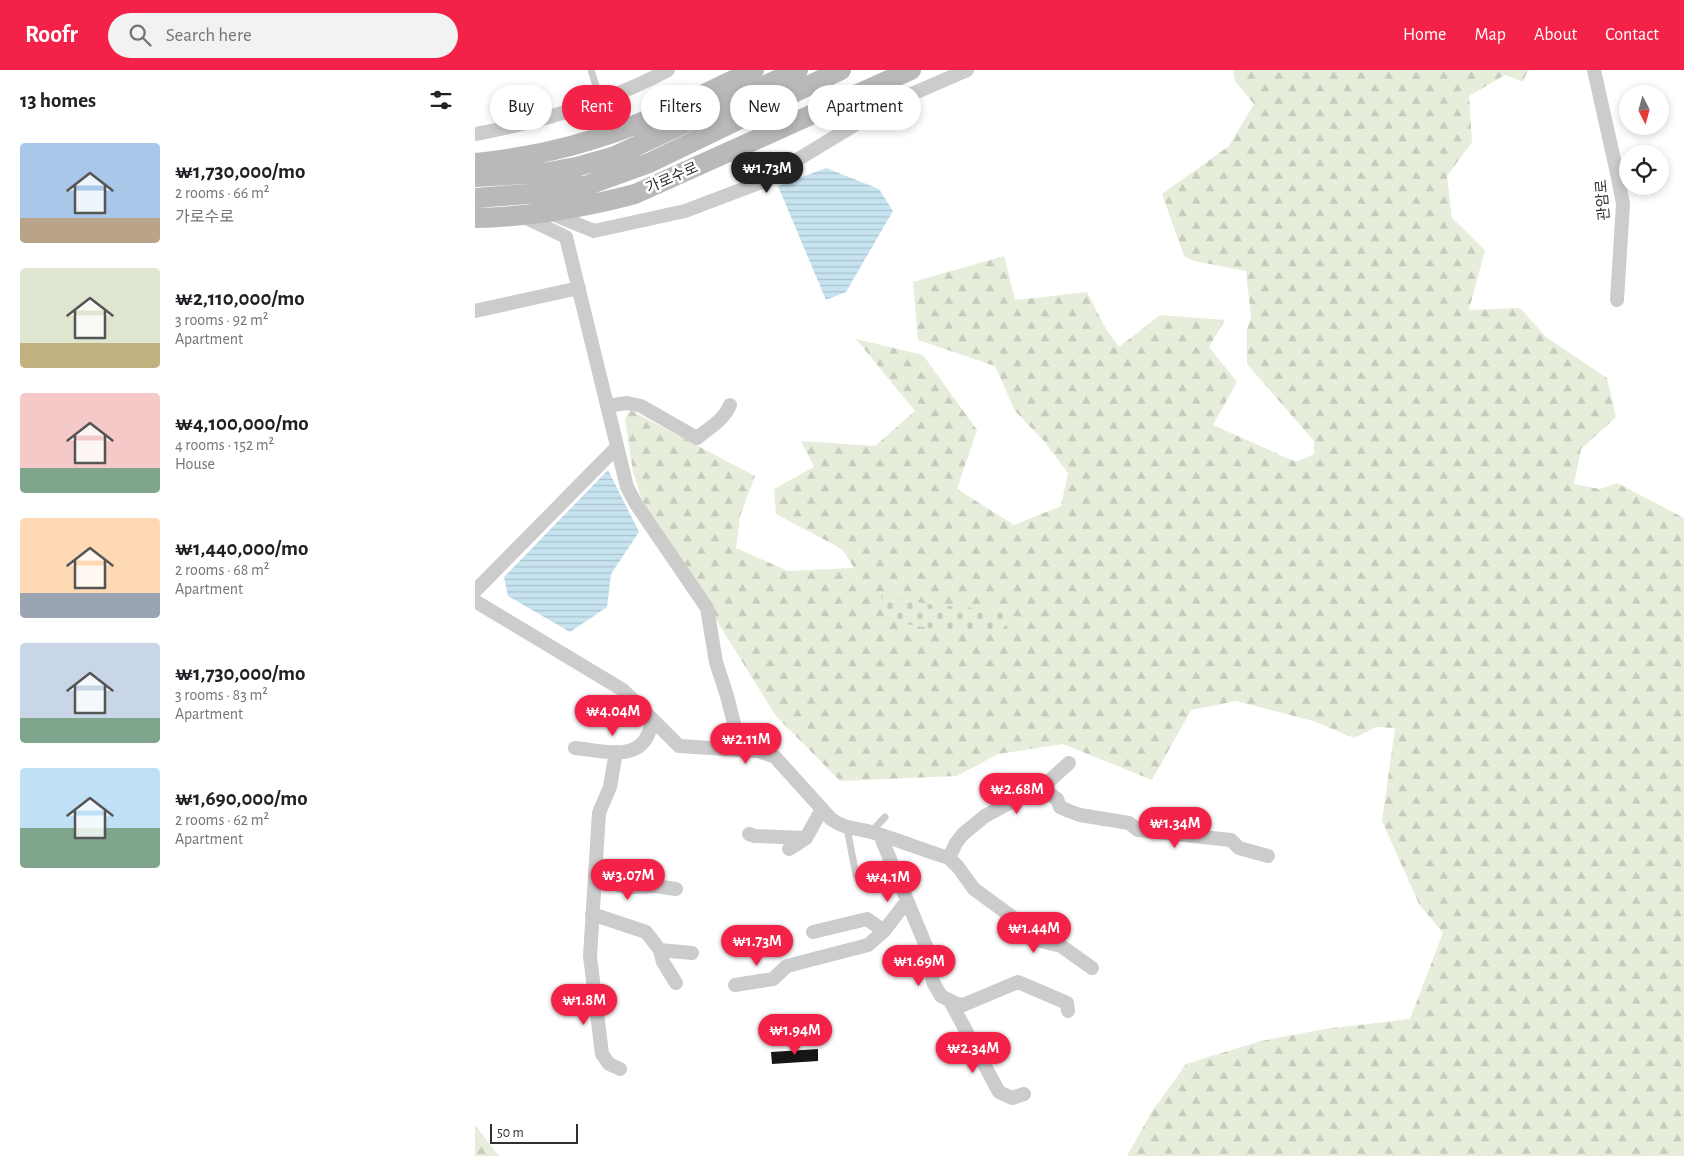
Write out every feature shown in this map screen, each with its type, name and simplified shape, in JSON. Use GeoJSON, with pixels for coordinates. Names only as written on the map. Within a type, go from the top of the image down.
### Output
{"type":"FeatureCollection","features":[{"type":"Feature","properties":{"kind":"main road"},"geometry":{"type":"LineString","coordinates":[[475,164],[527,156],[632,126],[754,70]]}},
{"type":"Feature","properties":{"kind":"main road"},"geometry":{"type":"LineString","coordinates":[[475,177],[543,173],[576,167],[615,156],[798,70]]}},
{"type":"Feature","properties":{"kind":"main road","name":"가로수로"},"geometry":{"type":"LineString","coordinates":[[475,198],[542,193],[588,184],[649,163],[841,70]]}},
{"type":"Feature","properties":{"kind":"main road","name":"가로수로"},"geometry":{"type":"LineString","coordinates":[[475,218],[550,213],[591,206],[635,194],[908,71]]}},
{"type":"Feature","properties":{"kind":"street"},"geometry":{"type":"LineString","coordinates":[[631,87],[654,78],[667,70]]}},
{"type":"Feature","properties":{"kind":"street"},"geometry":{"type":"LineString","coordinates":[[550,213],[594,231],[685,211],[759,182],[889,104],[967,70]]}},
{"type":"Feature","properties":{"kind":"street","name":"관암로"},"geometry":{"type":"LineString","coordinates":[[1593,70],[1623,204],[1617,300]]}},
{"type":"Feature","properties":{"kind":"street"},"geometry":{"type":"LineString","coordinates":[[475,134],[562,112]]}},
{"type":"Feature","properties":{"kind":"street"},"geometry":{"type":"LineString","coordinates":[[521,216],[566,237],[627,486],[636,504],[707,608],[717,662],[738,739],[736,750]]}},
{"type":"Feature","properties":{"kind":"street"},"geometry":{"type":"LineString","coordinates":[[475,311],[579,288]]}},
{"type":"Feature","properties":{"kind":"street"},"geometry":{"type":"LineString","coordinates":[[607,406],[627,403],[641,406],[697,438],[721,419],[730,405]]}},
{"type":"Feature","properties":{"kind":"street"},"geometry":{"type":"LineString","coordinates":[[475,591],[617,447]]}},
{"type":"Feature","properties":{"kind":"street"},"geometry":{"type":"LineString","coordinates":[[475,601],[623,690],[679,746],[758,751],[775,757],[831,819],[847,828],[876,834],[949,858],[974,888],[1022,924]]}},
{"type":"Feature","properties":{"kind":"street"},"geometry":{"type":"LineString","coordinates":[[575,748],[631,752],[643,745],[651,732],[652,720]]}},
{"type":"Feature","properties":{"kind":"street"},"geometry":{"type":"LineString","coordinates":[[616,752],[610,787],[599,813],[590,956],[602,1054],[609,1064],[620,1069]]}},
{"type":"Feature","properties":{"kind":"street"},"geometry":{"type":"LineString","coordinates":[[1038,791],[1069,763]]}},
{"type":"Feature","properties":{"kind":"street"},"geometry":{"type":"LineString","coordinates":[[949,858],[956,843],[963,834],[985,816],[1026,794],[1038,791],[1046,792],[1057,799],[1060,806],[1080,815],[1129,823],[1138,830],[1231,840],[1239,848],[1268,856]]}},
{"type":"Feature","properties":{"kind":"street"},"geometry":{"type":"LineString","coordinates":[[789,849],[805,838],[822,809]]}},
{"type":"Feature","properties":{"kind":"street"},"geometry":{"type":"LineString","coordinates":[[749,834],[755,836],[805,838]]}},
{"type":"Feature","properties":{"kind":"street"},"geometry":{"type":"LineString","coordinates":[[876,834],[928,951],[933,982],[941,996],[963,1005],[1017,982],[1067,1003],[1068,1011]]}},
{"type":"Feature","properties":{"kind":"street"},"geometry":{"type":"LineString","coordinates":[[596,870],[621,886],[655,886],[676,889]]}},
{"type":"Feature","properties":{"kind":"street"},"geometry":{"type":"LineString","coordinates":[[968,880],[973,895],[1025,937],[1061,946],[1092,968]]}},
{"type":"Feature","properties":{"kind":"street"},"geometry":{"type":"LineString","coordinates":[[735,985],[773,978],[787,966],[867,945],[884,931],[907,901]]}},
{"type":"Feature","properties":{"kind":"street"},"geometry":{"type":"LineString","coordinates":[[592,914],[646,932],[660,950],[663,962],[676,983]]}},
{"type":"Feature","properties":{"kind":"street"},"geometry":{"type":"LineString","coordinates":[[813,932],[867,919],[884,931]]}},
{"type":"Feature","properties":{"kind":"street"},"geometry":{"type":"LineString","coordinates":[[660,950],[692,953]]}},
{"type":"Feature","properties":{"kind":"street"},"geometry":{"type":"LineString","coordinates":[[950,1000],[999,1092],[1012,1098],[1024,1094]]}},
{"type":"Feature","properties":{"kind":"lane"},"geometry":{"type":"LineString","coordinates":[[591,70],[596,85]]}},
{"type":"Feature","properties":{"kind":"lane"},"geometry":{"type":"LineString","coordinates":[[876,834],[885,817]]}},
{"type":"Feature","properties":{"kind":"lane"},"geometry":{"type":"LineString","coordinates":[[847,828],[856,875]]}},
{"type":"Feature","properties":{"kind":"green space"},"geometry":{"type":"Polygon","coordinates":[[[1233,70],[1528,70],[1523,82],[1505,75],[1469,96],[1472,142],[1447,176],[1452,218],[1485,250],[1469,310],[1520,308],[1546,337],[1607,378],[1616,417],[1581,449],[1574,484],[1600,489],[1617,483],[1684,518],[1684,1156],[1127,1156],[1151,1113],[1186,1064],[1261,1041],[1325,1029],[1410,1019],[1443,933],[1419,904],[1382,821],[1395,728],[1376,727],[1354,738],[1313,721],[1236,701],[1191,710],[1152,780],[1063,744],[998,754],[957,776],[840,781],[776,716],[702,597],[648,519],[633,472],[625,419],[630,410],[755,476],[740,516],[736,548],[788,571],[854,568],[842,549],[776,514],[774,489],[814,467],[801,441],[875,446],[915,411],[856,339],[923,355],[977,430],[957,489],[1014,525],[1061,506],[1068,473],[1043,440],[1015,411],[995,366],[918,340],[913,282],[1004,256],[1015,300],[1087,292],[1106,329],[1119,347],[1160,315],[1225,320],[1209,347],[1237,382],[1213,425],[1296,462],[1314,454],[1314,441],[1247,364],[1247,329],[1251,317],[1246,271],[1194,261],[1184,256],[1162,194],[1229,146],[1254,104],[1235,81],[1233,70]]]}},
{"type":"Feature","properties":{"kind":"green space"},"geometry":{"type":"Polygon","coordinates":[[[881,595],[933,605],[1006,612],[1007,623],[1002,630],[936,629],[899,623],[884,613],[881,595]]]}},
{"type":"Feature","properties":{"kind":"green space"},"geometry":{"type":"Polygon","coordinates":[[[475,1125],[499,1156],[475,1156],[475,1125]]]}},
{"type":"Feature","properties":{"kind":"water"},"geometry":{"type":"Polygon","coordinates":[[[826,168],[879,189],[893,211],[846,292],[826,300],[778,186],[826,168]]]}},
{"type":"Feature","properties":{"kind":"water"},"geometry":{"type":"Polygon","coordinates":[[[608,470],[639,532],[611,574],[607,607],[570,632],[508,596],[504,577],[608,470]]]}},
{"type":"Feature","properties":{"kind":"building"},"geometry":{"type":"Polygon","coordinates":[[[818,1049],[818,1061],[772,1064],[771,1052],[818,1049]]]}}]}
